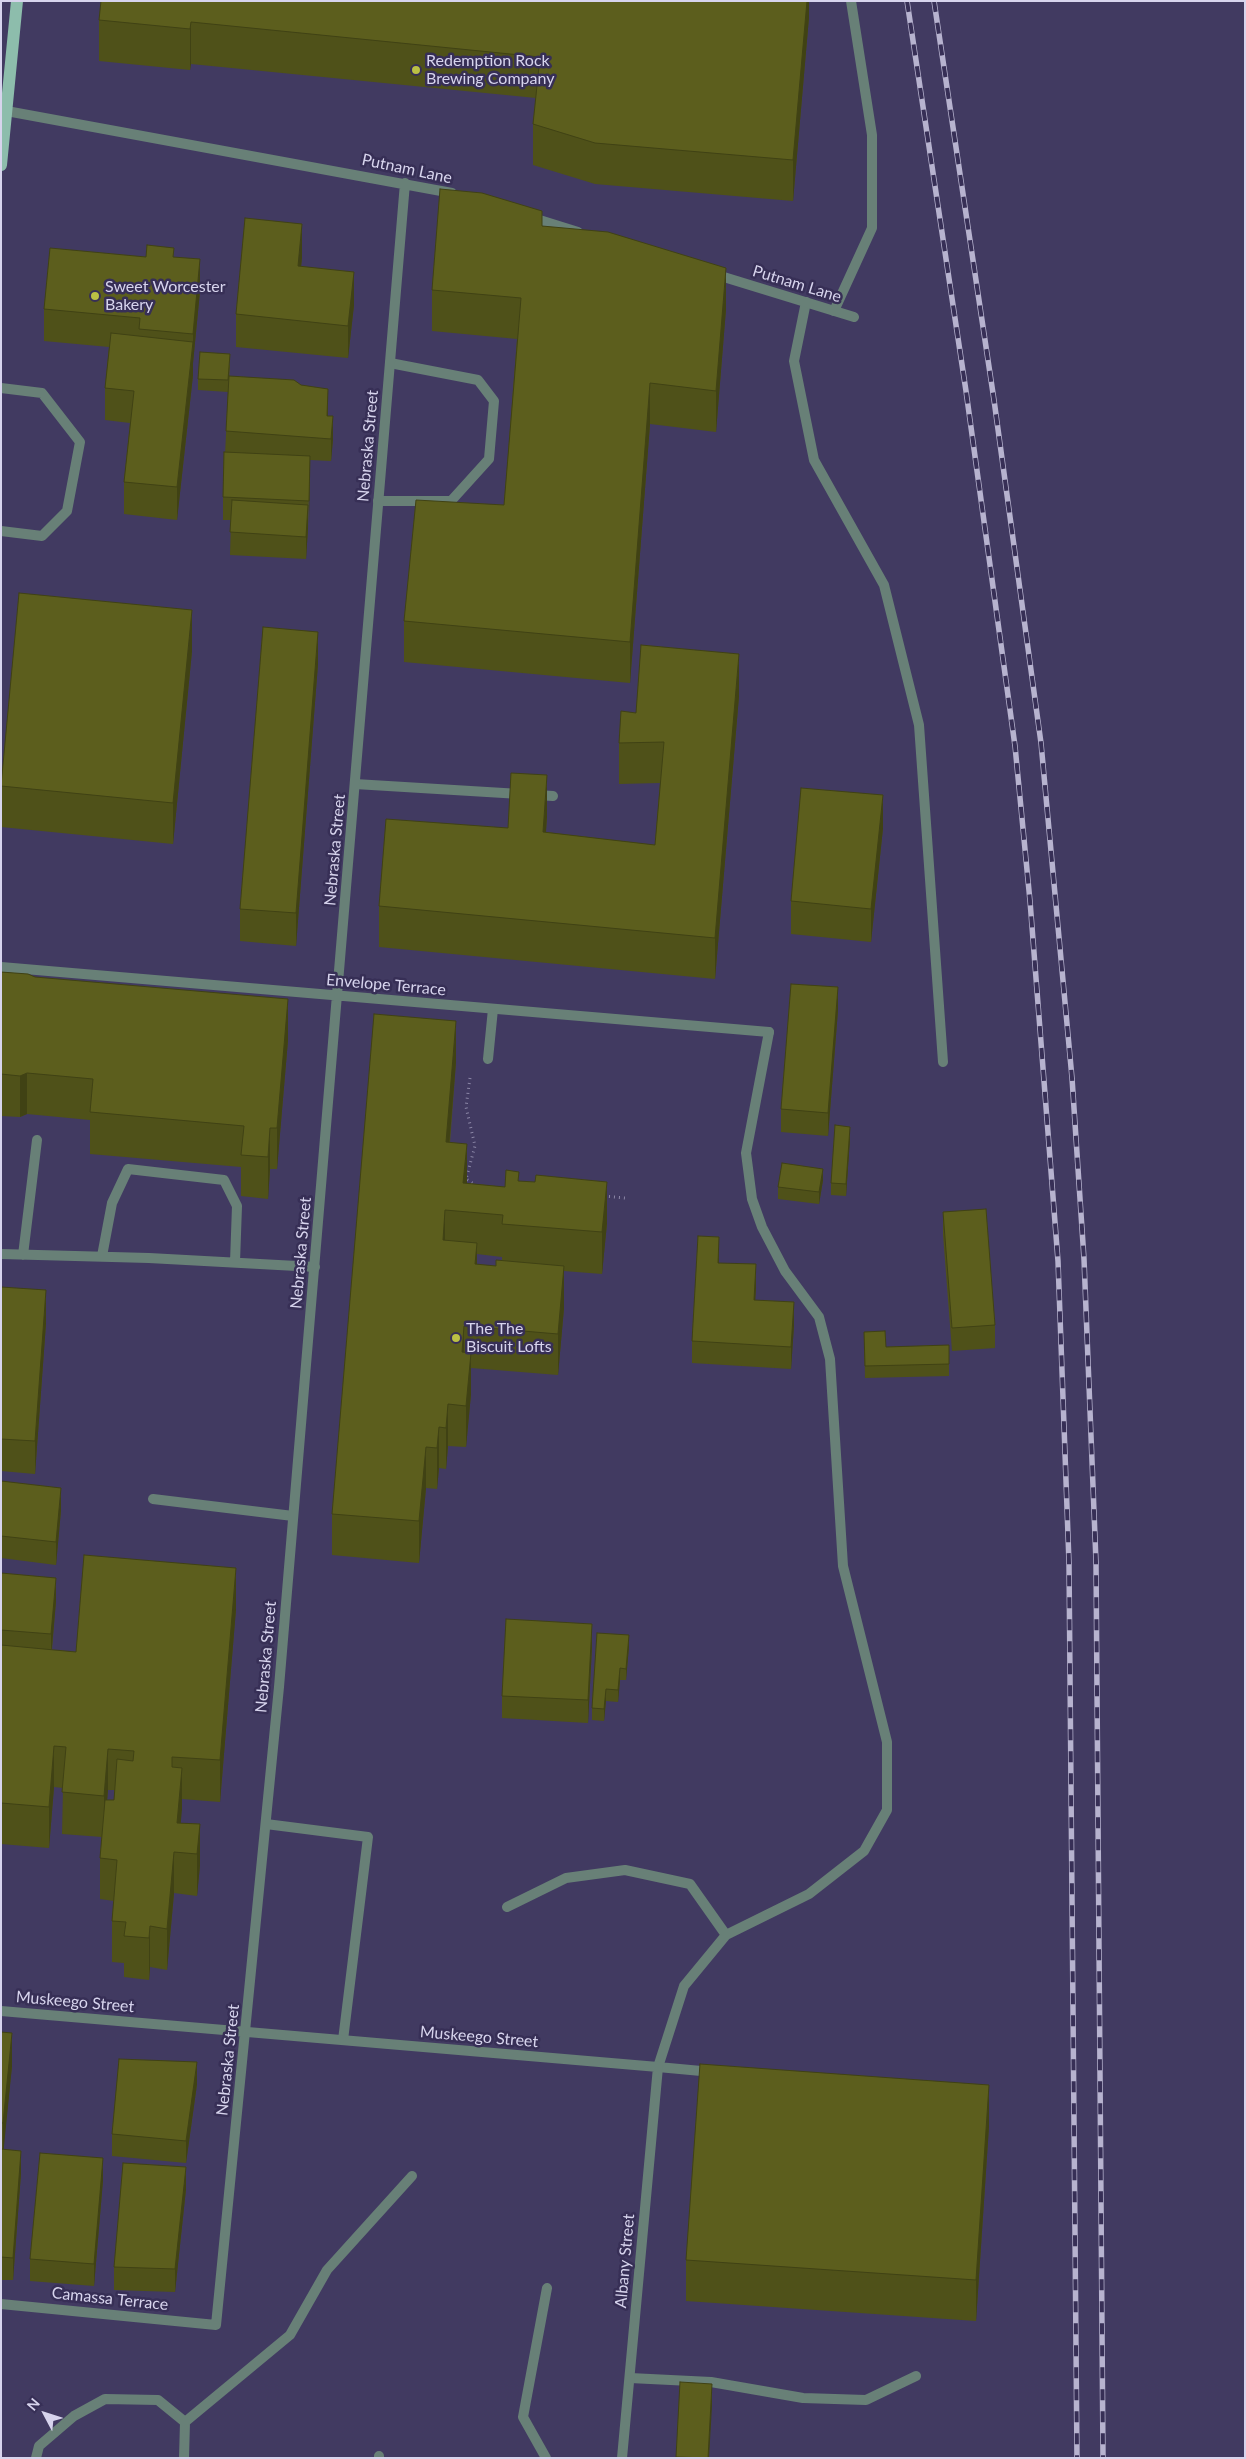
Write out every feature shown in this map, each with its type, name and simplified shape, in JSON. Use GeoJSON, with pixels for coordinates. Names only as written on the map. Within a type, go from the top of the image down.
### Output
{"type":"FeatureCollection","features":[{"type":"Feature","properties":{"kind":"main road"},"geometry":{"type":"LineString","coordinates":[[1,165],[4,110],[17,1]]}},
{"type":"Feature","properties":{"kind":"street"},"geometry":{"type":"LineString","coordinates":[[834,311],[872,228],[872,135],[851,1]]}},
{"type":"Feature","properties":{"kind":"street","name":"Putnam Lane"},"geometry":{"type":"LineString","coordinates":[[4,110],[405,183],[459,195]]}},
{"type":"Feature","properties":{"kind":"street","name":"Nebraska Street"},"geometry":{"type":"LineString","coordinates":[[216,2325],[266,1824],[338,996],[405,183]]}},
{"type":"Feature","properties":{"kind":"street"},"geometry":{"type":"LineString","coordinates":[[515,213],[590,236]]}},
{"type":"Feature","properties":{"kind":"street","name":"Putnam Lane"},"geometry":{"type":"LineString","coordinates":[[703,270],[854,317]]}},
{"type":"Feature","properties":{"kind":"street"},"geometry":{"type":"LineString","coordinates":[[806,302],[794,361],[814,460],[884,585],[918,724],[943,1062]]}},
{"type":"Feature","properties":{"kind":"street"},"geometry":{"type":"LineString","coordinates":[[378,501],[451,501],[489,459],[494,401],[478,380],[390,363]]}},
{"type":"Feature","properties":{"kind":"street"},"geometry":{"type":"LineString","coordinates":[[1,388],[42,393],[80,442],[67,511],[42,536],[1,531]]}},
{"type":"Feature","properties":{"kind":"street"},"geometry":{"type":"LineString","coordinates":[[355,784],[553,796]]}},
{"type":"Feature","properties":{"kind":"street","name":"Envelope Terrace"},"geometry":{"type":"LineString","coordinates":[[1,967],[769,1032],[746,1153],[752,1199],[762,1227],[785,1271],[819,1317],[830,1359],[843,1566],[887,1742],[887,1810],[864,1851],[809,1894],[726,1934]]}},
{"type":"Feature","properties":{"kind":"street"},"geometry":{"type":"LineString","coordinates":[[488,1059],[493,1009]]}},
{"type":"Feature","properties":{"kind":"street"},"geometry":{"type":"LineString","coordinates":[[23,1255],[37,1140]]}},
{"type":"Feature","properties":{"kind":"street"},"geometry":{"type":"LineString","coordinates":[[102,1256],[112,1204],[128,1169],[224,1180],[237,1206],[235,1262]]}},
{"type":"Feature","properties":{"kind":"street"},"geometry":{"type":"LineString","coordinates":[[1,1254],[102,1256],[315,1267]]}},
{"type":"Feature","properties":{"kind":"street"},"geometry":{"type":"LineString","coordinates":[[153,1499],[293,1516]]}},
{"type":"Feature","properties":{"kind":"street"},"geometry":{"type":"LineString","coordinates":[[266,1824],[368,1836],[343,2040]]}},
{"type":"Feature","properties":{"kind":"street"},"geometry":{"type":"LineString","coordinates":[[507,1907],[566,1878],[625,1870],[690,1884],[726,1934]]}},
{"type":"Feature","properties":{"kind":"street","name":"Albany Street"},"geometry":{"type":"LineString","coordinates":[[622,2458],[658,2067],[684,1986],[726,1934]]}},
{"type":"Feature","properties":{"kind":"street","name":"Muskeego Street"},"geometry":{"type":"LineString","coordinates":[[1,2011],[727,2073]]}},
{"type":"Feature","properties":{"kind":"street"},"geometry":{"type":"LineString","coordinates":[[184,2458],[185,2422],[290,2335],[327,2270],[412,2176]]}},
{"type":"Feature","properties":{"kind":"street"},"geometry":{"type":"LineString","coordinates":[[546,2458],[523,2417],[547,2288]]}},
{"type":"Feature","properties":{"kind":"street","name":"Camassa Terrace"},"geometry":{"type":"LineString","coordinates":[[1,2304],[216,2325]]}},
{"type":"Feature","properties":{"kind":"street"},"geometry":{"type":"LineString","coordinates":[[630,2378],[711,2382],[803,2398],[866,2400],[916,2376]]}},
{"type":"Feature","properties":{"kind":"street"},"geometry":{"type":"LineString","coordinates":[[36,2458],[39,2446],[74,2416],[105,2399],[158,2400],[185,2422]]}},
{"type":"Feature","properties":{"kind":"path"},"geometry":{"type":"LineString","coordinates":[[471,1072],[466,1107],[475,1146],[466,1179],[472,1184],[482,1185]]}},
{"type":"Feature","properties":{"kind":"path"},"geometry":{"type":"LineString","coordinates":[[596,1195],[625,1198]]}},
{"type":"Feature","properties":{"kind":"building"},"geometry":{"type":"Polygon","coordinates":[[[101,1],[807,1],[793,160],[595,143],[533,124],[540,57],[191,22],[190,29],[99,20],[101,1]]]}},
{"type":"Feature","properties":{"kind":"building"},"geometry":{"type":"Polygon","coordinates":[[[440,189],[482,193],[542,211],[542,226],[608,232],[726,268],[716,391],[650,383],[630,642],[404,621],[416,500],[504,505],[521,298],[432,290],[440,189]]]}},
{"type":"Feature","properties":{"kind":"building"},"geometry":{"type":"Polygon","coordinates":[[[245,218],[302,224],[298,266],[354,272],[348,326],[236,314],[245,218]]]}},
{"type":"Feature","properties":{"kind":"building"},"geometry":{"type":"Polygon","coordinates":[[[147,245],[174,248],[173,257],[200,259],[193,334],[139,329],[140,318],[44,309],[50,248],[146,257],[147,245]]]}},
{"type":"Feature","properties":{"kind":"building"},"geometry":{"type":"Polygon","coordinates":[[[111,333],[193,342],[177,487],[124,482],[134,391],[105,388],[111,333]]]}},
{"type":"Feature","properties":{"kind":"building"},"geometry":{"type":"Polygon","coordinates":[[[200,352],[230,354],[228,380],[198,379],[200,352]]]}},
{"type":"Feature","properties":{"kind":"building"},"geometry":{"type":"Polygon","coordinates":[[[229,376],[294,380],[301,385],[328,389],[327,416],[333,416],[331,439],[226,431],[229,376]]]}},
{"type":"Feature","properties":{"kind":"building"},"geometry":{"type":"Polygon","coordinates":[[[224,452],[310,456],[309,501],[223,497],[224,452]]]}},
{"type":"Feature","properties":{"kind":"building"},"geometry":{"type":"Polygon","coordinates":[[[232,500],[308,505],[306,537],[230,532],[232,500]]]}},
{"type":"Feature","properties":{"kind":"building"},"geometry":{"type":"Polygon","coordinates":[[[19,593],[192,610],[173,803],[1,786],[19,593]]]}},
{"type":"Feature","properties":{"kind":"building"},"geometry":{"type":"Polygon","coordinates":[[[263,627],[318,632],[296,913],[240,909],[263,627]]]}},
{"type":"Feature","properties":{"kind":"building"},"geometry":{"type":"Polygon","coordinates":[[[641,645],[739,654],[715,938],[379,906],[386,819],[508,828],[511,773],[547,775],[543,832],[655,845],[664,742],[619,743],[621,711],[636,713],[641,645]]]}},
{"type":"Feature","properties":{"kind":"building"},"geometry":{"type":"Polygon","coordinates":[[[801,788],[883,795],[871,909],[791,901],[801,788]]]}},
{"type":"Feature","properties":{"kind":"building"},"geometry":{"type":"Polygon","coordinates":[[[1,972],[28,974],[35,977],[288,999],[277,1128],[270,1128],[268,1157],[241,1155],[244,1126],[90,1112],[93,1079],[27,1073],[20,1076],[1,1074],[1,972]]]}},
{"type":"Feature","properties":{"kind":"building"},"geometry":{"type":"Polygon","coordinates":[[[791,984],[838,987],[828,1113],[781,1109],[791,984]]]}},
{"type":"Feature","properties":{"kind":"building","name":"The The Biscuit Lofts"},"geometry":{"type":"Polygon","coordinates":[[[374,1014],[456,1021],[446,1142],[467,1144],[463,1183],[505,1187],[506,1170],[519,1172],[518,1181],[535,1182],[536,1175],[607,1182],[602,1232],[502,1224],[503,1215],[445,1210],[443,1240],[477,1243],[475,1264],[496,1266],[496,1260],[564,1266],[558,1334],[464,1326],[462,1352],[471,1353],[466,1406],[448,1404],[446,1428],[439,1427],[437,1448],[426,1447],[419,1521],[332,1514],[374,1014]]]}},
{"type":"Feature","properties":{"kind":"building"},"geometry":{"type":"Polygon","coordinates":[[[835,1125],[850,1127],[846,1184],[831,1183],[835,1125]]]}},
{"type":"Feature","properties":{"kind":"building"},"geometry":{"type":"Polygon","coordinates":[[[782,1163],[823,1169],[819,1192],[778,1187],[782,1163]]]}},
{"type":"Feature","properties":{"kind":"building"},"geometry":{"type":"Polygon","coordinates":[[[986,1209],[995,1325],[952,1328],[943,1212],[986,1209]]]}},
{"type":"Feature","properties":{"kind":"building"},"geometry":{"type":"Polygon","coordinates":[[[698,1236],[719,1237],[718,1263],[756,1264],[754,1300],[794,1302],[791,1347],[692,1341],[698,1236]]]}},
{"type":"Feature","properties":{"kind":"building"},"geometry":{"type":"Polygon","coordinates":[[[1,1287],[46,1290],[35,1441],[1,1439],[1,1287]]]}},
{"type":"Feature","properties":{"kind":"building"},"geometry":{"type":"Polygon","coordinates":[[[885,1331],[886,1347],[949,1345],[949,1364],[865,1366],[864,1332],[885,1331]]]}},
{"type":"Feature","properties":{"kind":"building"},"geometry":{"type":"Polygon","coordinates":[[[1,1481],[61,1488],[56,1542],[1,1536],[1,1481]]]}},
{"type":"Feature","properties":{"kind":"building"},"geometry":{"type":"Polygon","coordinates":[[[84,1555],[236,1568],[220,1760],[172,1757],[172,1767],[182,1768],[177,1823],[200,1824],[197,1854],[174,1852],[167,1929],[150,1926],[149,1938],[124,1936],[126,1922],[112,1921],[117,1860],[100,1858],[105,1800],[114,1800],[117,1759],[133,1761],[134,1751],[108,1749],[104,1796],[62,1792],[66,1747],[54,1746],[49,1807],[1,1803],[1,1645],[76,1652],[84,1555]]]}},
{"type":"Feature","properties":{"kind":"building"},"geometry":{"type":"Polygon","coordinates":[[[1,1573],[56,1578],[51,1634],[1,1630],[1,1573]]]}},
{"type":"Feature","properties":{"kind":"building"},"geometry":{"type":"Polygon","coordinates":[[[506,1619],[592,1624],[588,1700],[502,1696],[506,1619]]]}},
{"type":"Feature","properties":{"kind":"building"},"geometry":{"type":"Polygon","coordinates":[[[597,1633],[629,1635],[626,1669],[620,1668],[618,1690],[606,1689],[604,1709],[592,1708],[597,1633]]]}},
{"type":"Feature","properties":{"kind":"building"},"geometry":{"type":"Polygon","coordinates":[[[1,2032],[12,2033],[3,2123],[1,2123],[1,2032]]]}},
{"type":"Feature","properties":{"kind":"building"},"geometry":{"type":"Polygon","coordinates":[[[119,2059],[197,2062],[186,2141],[112,2134],[119,2059]]]}},
{"type":"Feature","properties":{"kind":"building"},"geometry":{"type":"Polygon","coordinates":[[[700,2064],[989,2085],[976,2280],[686,2260],[700,2064]]]}},
{"type":"Feature","properties":{"kind":"building"},"geometry":{"type":"Polygon","coordinates":[[[1,2149],[21,2151],[13,2258],[1,2257],[1,2149]]]}},
{"type":"Feature","properties":{"kind":"building"},"geometry":{"type":"Polygon","coordinates":[[[40,2153],[103,2158],[94,2264],[30,2259],[40,2153]]]}},
{"type":"Feature","properties":{"kind":"building"},"geometry":{"type":"Polygon","coordinates":[[[123,2163],[186,2167],[175,2269],[114,2267],[123,2163]]]}},
{"type":"Feature","properties":{"kind":"building"},"geometry":{"type":"Polygon","coordinates":[[[680,2382],[712,2384],[708,2458],[676,2457],[680,2382]]]}},
{"type":"Feature","properties":{"kind":"railway"},"geometry":{"type":"LineString","coordinates":[[907,1],[966,391],[1015,746],[1030,901],[1058,1261],[1069,1563],[1077,2458]]}},
{"type":"Feature","properties":{"kind":"railway"},"geometry":{"type":"LineString","coordinates":[[934,1],[994,400],[1041,743],[1072,1078],[1084,1259],[1096,1562],[1103,2458]]}},
{"type":"Feature","properties":{"kind":"place","name":"Redemption Rock Brewing Company"},"geometry":{"type":"Point","coordinates":[416,70]}},
{"type":"Feature","properties":{"kind":"place","name":"Sweet Worcester Bakery"},"geometry":{"type":"Point","coordinates":[95,296]}},
{"type":"Feature","properties":{"kind":"place","name":"The The Biscuit Lofts"},"geometry":{"type":"Point","coordinates":[456,1338]}}]}
